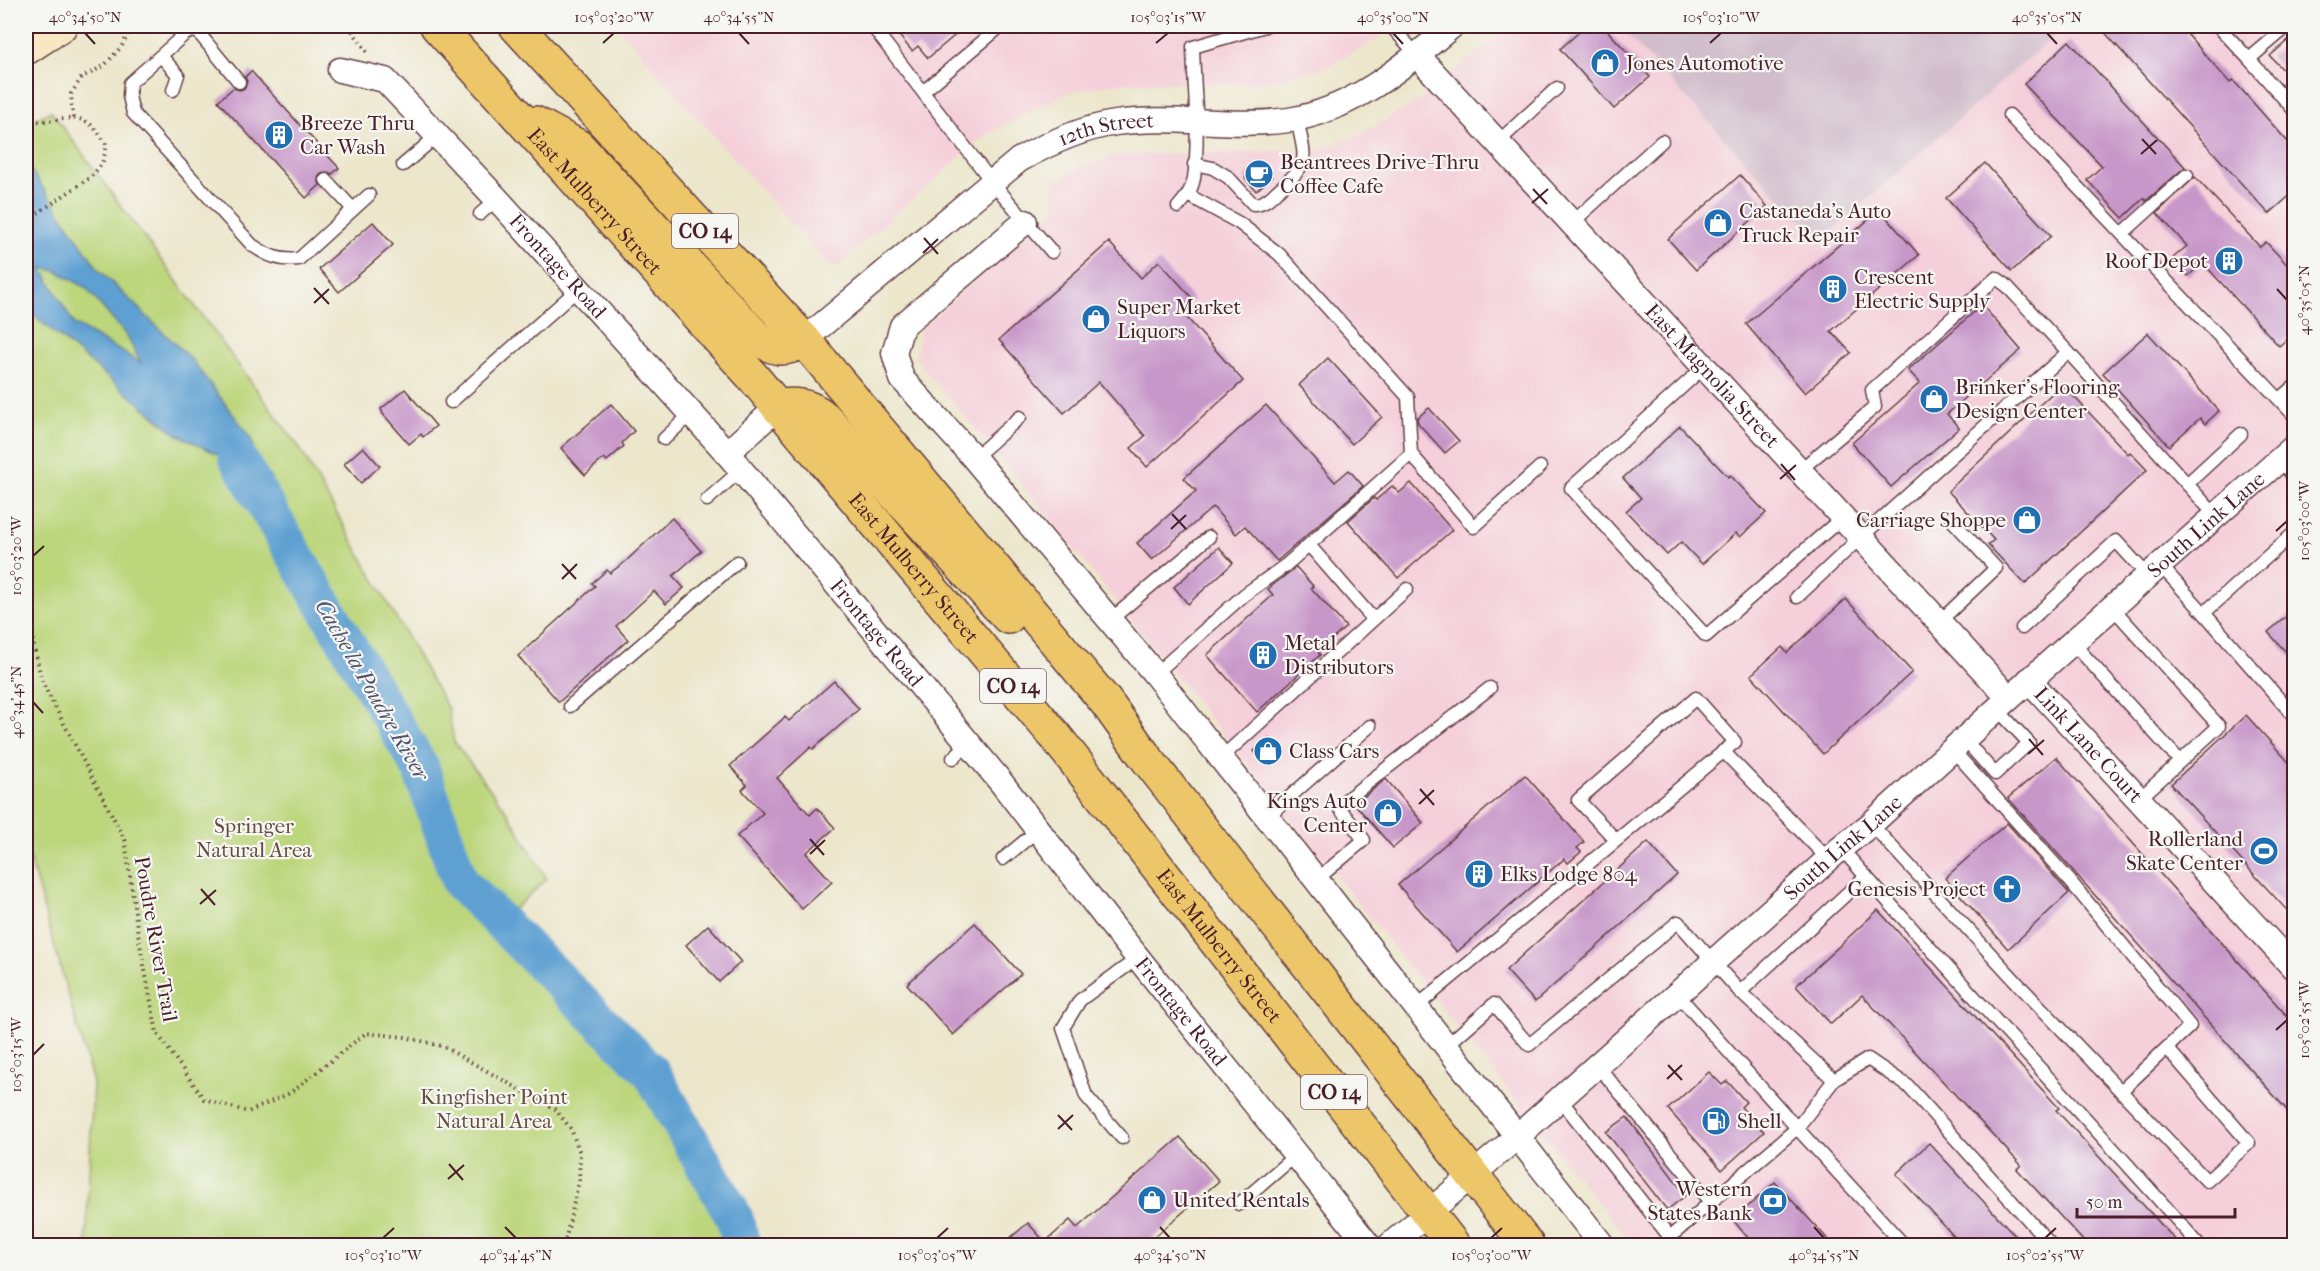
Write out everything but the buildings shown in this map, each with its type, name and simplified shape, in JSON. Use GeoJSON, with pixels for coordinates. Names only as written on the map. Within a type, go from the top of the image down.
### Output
{"type":"FeatureCollection","features":[{"type":"Feature","properties":{"kind":"highway"},"geometry":{"type":"LineString","coordinates":[[412,26],[472,67]]}},
{"type":"Feature","properties":{"kind":"highway","name":"East Mulberry Street"},"geometry":{"type":"LineString","coordinates":[[437,26],[778,407],[1056,737],[1454,1245]]}},
{"type":"Feature","properties":{"kind":"highway","name":"CO 14"},"geometry":{"type":"LineString","coordinates":[[516,26],[804,340],[1106,702],[1144,755],[1528,1245]]}},
{"type":"Feature","properties":{"kind":"highway"},"geometry":{"type":"LineString","coordinates":[[531,26],[559,71]]}},
{"type":"Feature","properties":{"kind":"highway"},"geometry":{"type":"LineString","coordinates":[[515,112],[578,146],[757,338],[767,345],[784,349],[804,340]]}},
{"type":"Feature","properties":{"kind":"highway"},"geometry":{"type":"LineString","coordinates":[[778,407],[790,404],[806,406],[825,418],[1040,653],[1144,755]]}},
{"type":"Feature","properties":{"kind":"main road"},"geometry":{"type":"LineString","coordinates":[[26,48],[60,26]]}},
{"type":"Feature","properties":{"kind":"street","name":"12th Street"},"geometry":{"type":"LineString","coordinates":[[804,340],[1019,160],[1048,143],[1074,133],[1118,123],[1196,121],[1253,123],[1297,118],[1351,99],[1380,83],[1452,26]]}},
{"type":"Feature","properties":{"kind":"street","name":"East Magnolia Street"},"geometry":{"type":"LineString","coordinates":[[1418,55],[1939,622],[2003,703]]}},
{"type":"Feature","properties":{"kind":"street","name":"Frontage Road"},"geometry":{"type":"LineString","coordinates":[[340,70],[386,80],[438,135],[489,207],[578,289],[692,413],[734,461],[961,751],[1038,830],[1369,1245]]}},
{"type":"Feature","properties":{"kind":"street"},"geometry":{"type":"LineString","coordinates":[[1025,222],[902,326],[894,353],[902,379],[974,458],[1155,674],[1603,1245]]}},
{"type":"Feature","properties":{"kind":"street"},"geometry":{"type":"LineString","coordinates":[[734,461],[778,407]]}},
{"type":"Feature","properties":{"kind":"street","name":"South Link Lane"},"geometry":{"type":"LineString","coordinates":[[1389,1245],[1518,1136],[2216,516],[2290,461]]}},
{"type":"Feature","properties":{"kind":"street","name":"Link Lane Court"},"geometry":{"type":"LineString","coordinates":[[2029,680],[2295,968]]}},
{"type":"Feature","properties":{"kind":"lane"},"geometry":{"type":"LineString","coordinates":[[872,26],[992,182],[1052,252]]}},
{"type":"Feature","properties":{"kind":"lane"},"geometry":{"type":"LineString","coordinates":[[924,91],[1001,26]]}},
{"type":"Feature","properties":{"kind":"lane"},"geometry":{"type":"LineString","coordinates":[[1178,207],[1188,195],[1194,180],[1196,121],[1193,47],[1264,26]]}},
{"type":"Feature","properties":{"kind":"lane"},"geometry":{"type":"LineString","coordinates":[[1391,26],[1418,55]]}},
{"type":"Feature","properties":{"kind":"lane"},"geometry":{"type":"LineString","coordinates":[[2218,26],[2295,110]]}},
{"type":"Feature","properties":{"kind":"lane"},"geometry":{"type":"LineString","coordinates":[[2249,59],[2288,26]]}},
{"type":"Feature","properties":{"kind":"lane"},"geometry":{"type":"LineString","coordinates":[[239,82],[198,32],[193,30],[185,34],[130,83],[129,96],[133,113],[252,245],[270,258],[299,259],[369,195]]}},
{"type":"Feature","properties":{"kind":"lane"},"geometry":{"type":"LineString","coordinates":[[161,56],[178,75],[173,90]]}},
{"type":"Feature","properties":{"kind":"lane"},"geometry":{"type":"LineString","coordinates":[[1498,142],[1557,88]]}},
{"type":"Feature","properties":{"kind":"lane"},"geometry":{"type":"LineString","coordinates":[[2009,115],[2295,415]]}},
{"type":"Feature","properties":{"kind":"lane"},"geometry":{"type":"LineString","coordinates":[[1194,164],[1213,168],[1228,177],[1253,204],[1266,201],[1301,170],[1304,157],[1297,118]]}},
{"type":"Feature","properties":{"kind":"lane"},"geometry":{"type":"LineString","coordinates":[[403,165],[438,135]]}},
{"type":"Feature","properties":{"kind":"lane"},"geometry":{"type":"LineString","coordinates":[[1572,223],[1662,141]]}},
{"type":"Feature","properties":{"kind":"lane"},"geometry":{"type":"LineString","coordinates":[[2122,234],[2187,175]]}},
{"type":"Feature","properties":{"kind":"lane"},"geometry":{"type":"LineString","coordinates":[[326,180],[353,209]]}},
{"type":"Feature","properties":{"kind":"lane"},"geometry":{"type":"LineString","coordinates":[[1188,195],[1239,223],[1278,254],[1408,397],[1411,454],[1473,527],[1540,467]]}},
{"type":"Feature","properties":{"kind":"lane"},"geometry":{"type":"LineString","coordinates":[[1800,470],[1875,407],[1872,390],[1996,278],[2006,285],[2068,352],[2216,516]]}},
{"type":"Feature","properties":{"kind":"lane"},"geometry":{"type":"LineString","coordinates":[[452,402],[578,289]]}},
{"type":"Feature","properties":{"kind":"lane"},"geometry":{"type":"LineString","coordinates":[[1797,597],[2068,352]]}},
{"type":"Feature","properties":{"kind":"lane"},"geometry":{"type":"LineString","coordinates":[[1704,366],[1571,488],[1706,636],[1843,517]]}},
{"type":"Feature","properties":{"kind":"lane"},"geometry":{"type":"LineString","coordinates":[[2280,399],[2295,387]]}},
{"type":"Feature","properties":{"kind":"lane"},"geometry":{"type":"LineString","coordinates":[[664,439],[692,413]]}},
{"type":"Feature","properties":{"kind":"lane"},"geometry":{"type":"LineString","coordinates":[[974,458],[1020,417]]}},
{"type":"Feature","properties":{"kind":"lane"},"geometry":{"type":"LineString","coordinates":[[2187,484],[2241,434]]}},
{"type":"Feature","properties":{"kind":"lane"},"geometry":{"type":"LineString","coordinates":[[1155,674],[1244,595],[1286,566],[1411,454]]}},
{"type":"Feature","properties":{"kind":"lane"},"geometry":{"type":"LineString","coordinates":[[707,500],[734,461]]}},
{"type":"Feature","properties":{"kind":"lane"},"geometry":{"type":"LineString","coordinates":[[1939,622],[1996,568],[1951,519]]}},
{"type":"Feature","properties":{"kind":"lane"},"geometry":{"type":"LineString","coordinates":[[2204,613],[2295,533]]}},
{"type":"Feature","properties":{"kind":"lane"},"geometry":{"type":"LineString","coordinates":[[1109,621],[1209,537]]}},
{"type":"Feature","properties":{"kind":"lane"},"geometry":{"type":"LineString","coordinates":[[2022,627],[2116,541],[2204,613],[2295,716]]}},
{"type":"Feature","properties":{"kind":"lane"},"geometry":{"type":"LineString","coordinates":[[1309,545],[1373,619]]}},
{"type":"Feature","properties":{"kind":"lane"},"geometry":{"type":"LineString","coordinates":[[570,706],[738,562]]}},
{"type":"Feature","properties":{"kind":"lane"},"geometry":{"type":"LineString","coordinates":[[1221,758],[1407,589]]}},
{"type":"Feature","properties":{"kind":"lane"},"geometry":{"type":"LineString","coordinates":[[2112,607],[2218,726],[2139,799]]}},
{"type":"Feature","properties":{"kind":"lane"},"geometry":{"type":"LineString","coordinates":[[2072,642],[2180,762]]}},
{"type":"Feature","properties":{"kind":"lane"},"geometry":{"type":"LineString","coordinates":[[1316,880],[1364,840],[1338,807],[1490,688]]}},
{"type":"Feature","properties":{"kind":"lane"},"geometry":{"type":"LineString","coordinates":[[1417,1006],[1617,840],[1724,751],[1735,742],[1696,698],[1578,800],[1617,840]]}},
{"type":"Feature","properties":{"kind":"lane"},"geometry":{"type":"LineString","coordinates":[[1983,784],[2029,743],[2003,703]]}},
{"type":"Feature","properties":{"kind":"lane"},"geometry":{"type":"LineString","coordinates":[[1267,817],[1370,726]]}},
{"type":"Feature","properties":{"kind":"lane"},"geometry":{"type":"LineString","coordinates":[[1958,744],[1995,774]]}},
{"type":"Feature","properties":{"kind":"lane"},"geometry":{"type":"LineString","coordinates":[[1958,744],[1983,784],[2070,881],[2190,1026],[2121,1090]]}},
{"type":"Feature","properties":{"kind":"lane"},"geometry":{"type":"LineString","coordinates":[[1724,751],[1835,854],[1866,876],[2106,1138],[2200,1245]]}},
{"type":"Feature","properties":{"kind":"lane"},"geometry":{"type":"LineString","coordinates":[[1871,824],[2207,1181],[2249,1143],[2167,1048]]}},
{"type":"Feature","properties":{"kind":"lane"},"geometry":{"type":"LineString","coordinates":[[1003,859],[1038,830]]}},
{"type":"Feature","properties":{"kind":"lane"},"geometry":{"type":"LineString","coordinates":[[1740,992],[1866,876]]}},
{"type":"Feature","properties":{"kind":"lane"},"geometry":{"type":"LineString","coordinates":[[1447,1045],[1494,1004],[1529,1045],[1678,922],[1740,992],[1834,1080]]}},
{"type":"Feature","properties":{"kind":"lane"},"geometry":{"type":"LineString","coordinates":[[1122,1138],[1086,1096],[1063,1028],[1080,1000],[1138,958]]}},
{"type":"Feature","properties":{"kind":"lane"},"geometry":{"type":"LineString","coordinates":[[1677,994],[1905,1245]]}},
{"type":"Feature","properties":{"kind":"lane"},"geometry":{"type":"LineString","coordinates":[[1560,1098],[1673,1241],[1710,1202],[1797,1128],[1834,1080],[1868,1059],[1908,1086],[2052,1245]]}},
{"type":"Feature","properties":{"kind":"lane"},"geometry":{"type":"LineString","coordinates":[[1598,1065],[1710,1202]]}},
{"type":"Feature","properties":{"kind":"lane"},"geometry":{"type":"LineString","coordinates":[[1239,1204],[1296,1155]]}},
{"type":"Feature","properties":{"kind":"path"},"geometry":{"type":"LineString","coordinates":[[73,118],[71,94],[82,77],[104,66],[122,46],[131,28],[138,26]]}},
{"type":"Feature","properties":{"kind":"path"},"geometry":{"type":"LineString","coordinates":[[26,120],[46,123],[73,118],[86,121],[98,129],[108,146],[102,164],[91,177],[26,221]]}},
{"type":"Feature","properties":{"kind":"path","name":"Poudre River Trail"},"geometry":{"type":"LineString","coordinates":[[26,610],[42,682],[124,840],[138,934],[157,1033],[204,1099],[248,1112],[290,1093],[366,1033],[405,1037],[442,1046],[555,1109],[571,1130],[580,1153],[579,1180],[564,1245]]}},
{"type":"Feature","properties":{"kind":"shaded area"},"geometry":{"type":"Polygon","coordinates":[[[617,26],[1392,26],[1377,39],[1329,66],[1264,83],[1119,83],[1069,92],[984,136],[836,267],[827,264],[617,26]]]}},
{"type":"Feature","properties":{"kind":"shaded area"},"geometry":{"type":"Polygon","coordinates":[[[1509,26],[1619,26],[1820,241],[2065,26],[2294,26],[2294,1245],[1632,1245],[1031,495],[916,359],[921,328],[1055,209],[1054,181],[1087,164],[1119,155],[1319,150],[1361,134],[1420,100],[1509,26]]]}},
{"type":"Feature","properties":{"kind":"shaded area"},"geometry":{"type":"Polygon","coordinates":[[[1619,26],[2065,26],[1820,241],[1619,26]]]}},
{"type":"Feature","properties":{"kind":"green space","name":"Springer Natural Area"},"geometry":{"type":"Polygon","coordinates":[[[51,111],[299,447],[448,709],[454,742],[508,813],[547,879],[500,922],[651,1072],[734,1217],[742,1245],[86,1245],[93,1082],[26,846],[26,124],[51,111]]]}},
{"type":"Feature","properties":{"kind":"water"},"geometry":{"type":"Polygon","coordinates":[[[26,163],[99,270],[192,360],[251,438],[268,507],[225,458],[175,433],[26,309],[26,163]],[[42,268],[74,324],[141,363],[126,335],[85,287],[57,271],[42,268]]]}},
{"type":"Feature","properties":{"kind":"waterway","name":"Cache la Poudre River"},"geometry":{"type":"LineString","coordinates":[[237,457],[421,769],[460,882],[651,1072],[734,1217],[742,1246]]}},
{"type":"Feature","properties":{"kind":"place","name":"Jones Automotive"},"geometry":{"type":"Point","coordinates":[1605,63]}},
{"type":"Feature","properties":{"kind":"place","name":"Breeze Thru Car Wash"},"geometry":{"type":"Point","coordinates":[279,135]}},
{"type":"Feature","properties":{"kind":"place","name":"Beantrees Drive-Thru Coffee Cafe"},"geometry":{"type":"Point","coordinates":[1259,174]}},
{"type":"Feature","properties":{"kind":"place","name":"Castaneda's Auto Truck Repair"},"geometry":{"type":"Point","coordinates":[1718,223]}},
{"type":"Feature","properties":{"kind":"place","name":"Roof Depot"},"geometry":{"type":"Point","coordinates":[2229,261]}},
{"type":"Feature","properties":{"kind":"place","name":"Crescent Electric Supply"},"geometry":{"type":"Point","coordinates":[1833,289]}},
{"type":"Feature","properties":{"kind":"place","name":"Super Market Liquors"},"geometry":{"type":"Point","coordinates":[1096,319]}},
{"type":"Feature","properties":{"kind":"place","name":"Brinker’s Flooring Design Center"},"geometry":{"type":"Point","coordinates":[1934,399]}},
{"type":"Feature","properties":{"kind":"place","name":"Carriage Shoppe"},"geometry":{"type":"Point","coordinates":[2027,520]}},
{"type":"Feature","properties":{"kind":"place","name":"Metal Distributors"},"geometry":{"type":"Point","coordinates":[1263,655]}},
{"type":"Feature","properties":{"kind":"place","name":"Class Cars"},"geometry":{"type":"Point","coordinates":[1268,751]}},
{"type":"Feature","properties":{"kind":"place","name":"Kings Auto Center"},"geometry":{"type":"Point","coordinates":[1388,813]}},
{"type":"Feature","properties":{"kind":"place","name":"Rollerland Skate Center"},"geometry":{"type":"Point","coordinates":[2264,851]}},
{"type":"Feature","properties":{"kind":"place","name":"Elks Lodge 804"},"geometry":{"type":"Point","coordinates":[1479,874]}},
{"type":"Feature","properties":{"kind":"place","name":"Genesis Project"},"geometry":{"type":"Point","coordinates":[2007,889]}},
{"type":"Feature","properties":{"kind":"place","name":"Shell"},"geometry":{"type":"Point","coordinates":[1716,1121]}},
{"type":"Feature","properties":{"kind":"place","name":"United Rentals"},"geometry":{"type":"Point","coordinates":[1152,1200]}},
{"type":"Feature","properties":{"kind":"place","name":"Western States Bank"},"geometry":{"type":"Point","coordinates":[1773,1201]}},
{"type":"Feature","properties":{"kind":"park label","name":"Kingfisher Point Natural Area"},"geometry":{"type":"Point","coordinates":[494,1109]}}]}
